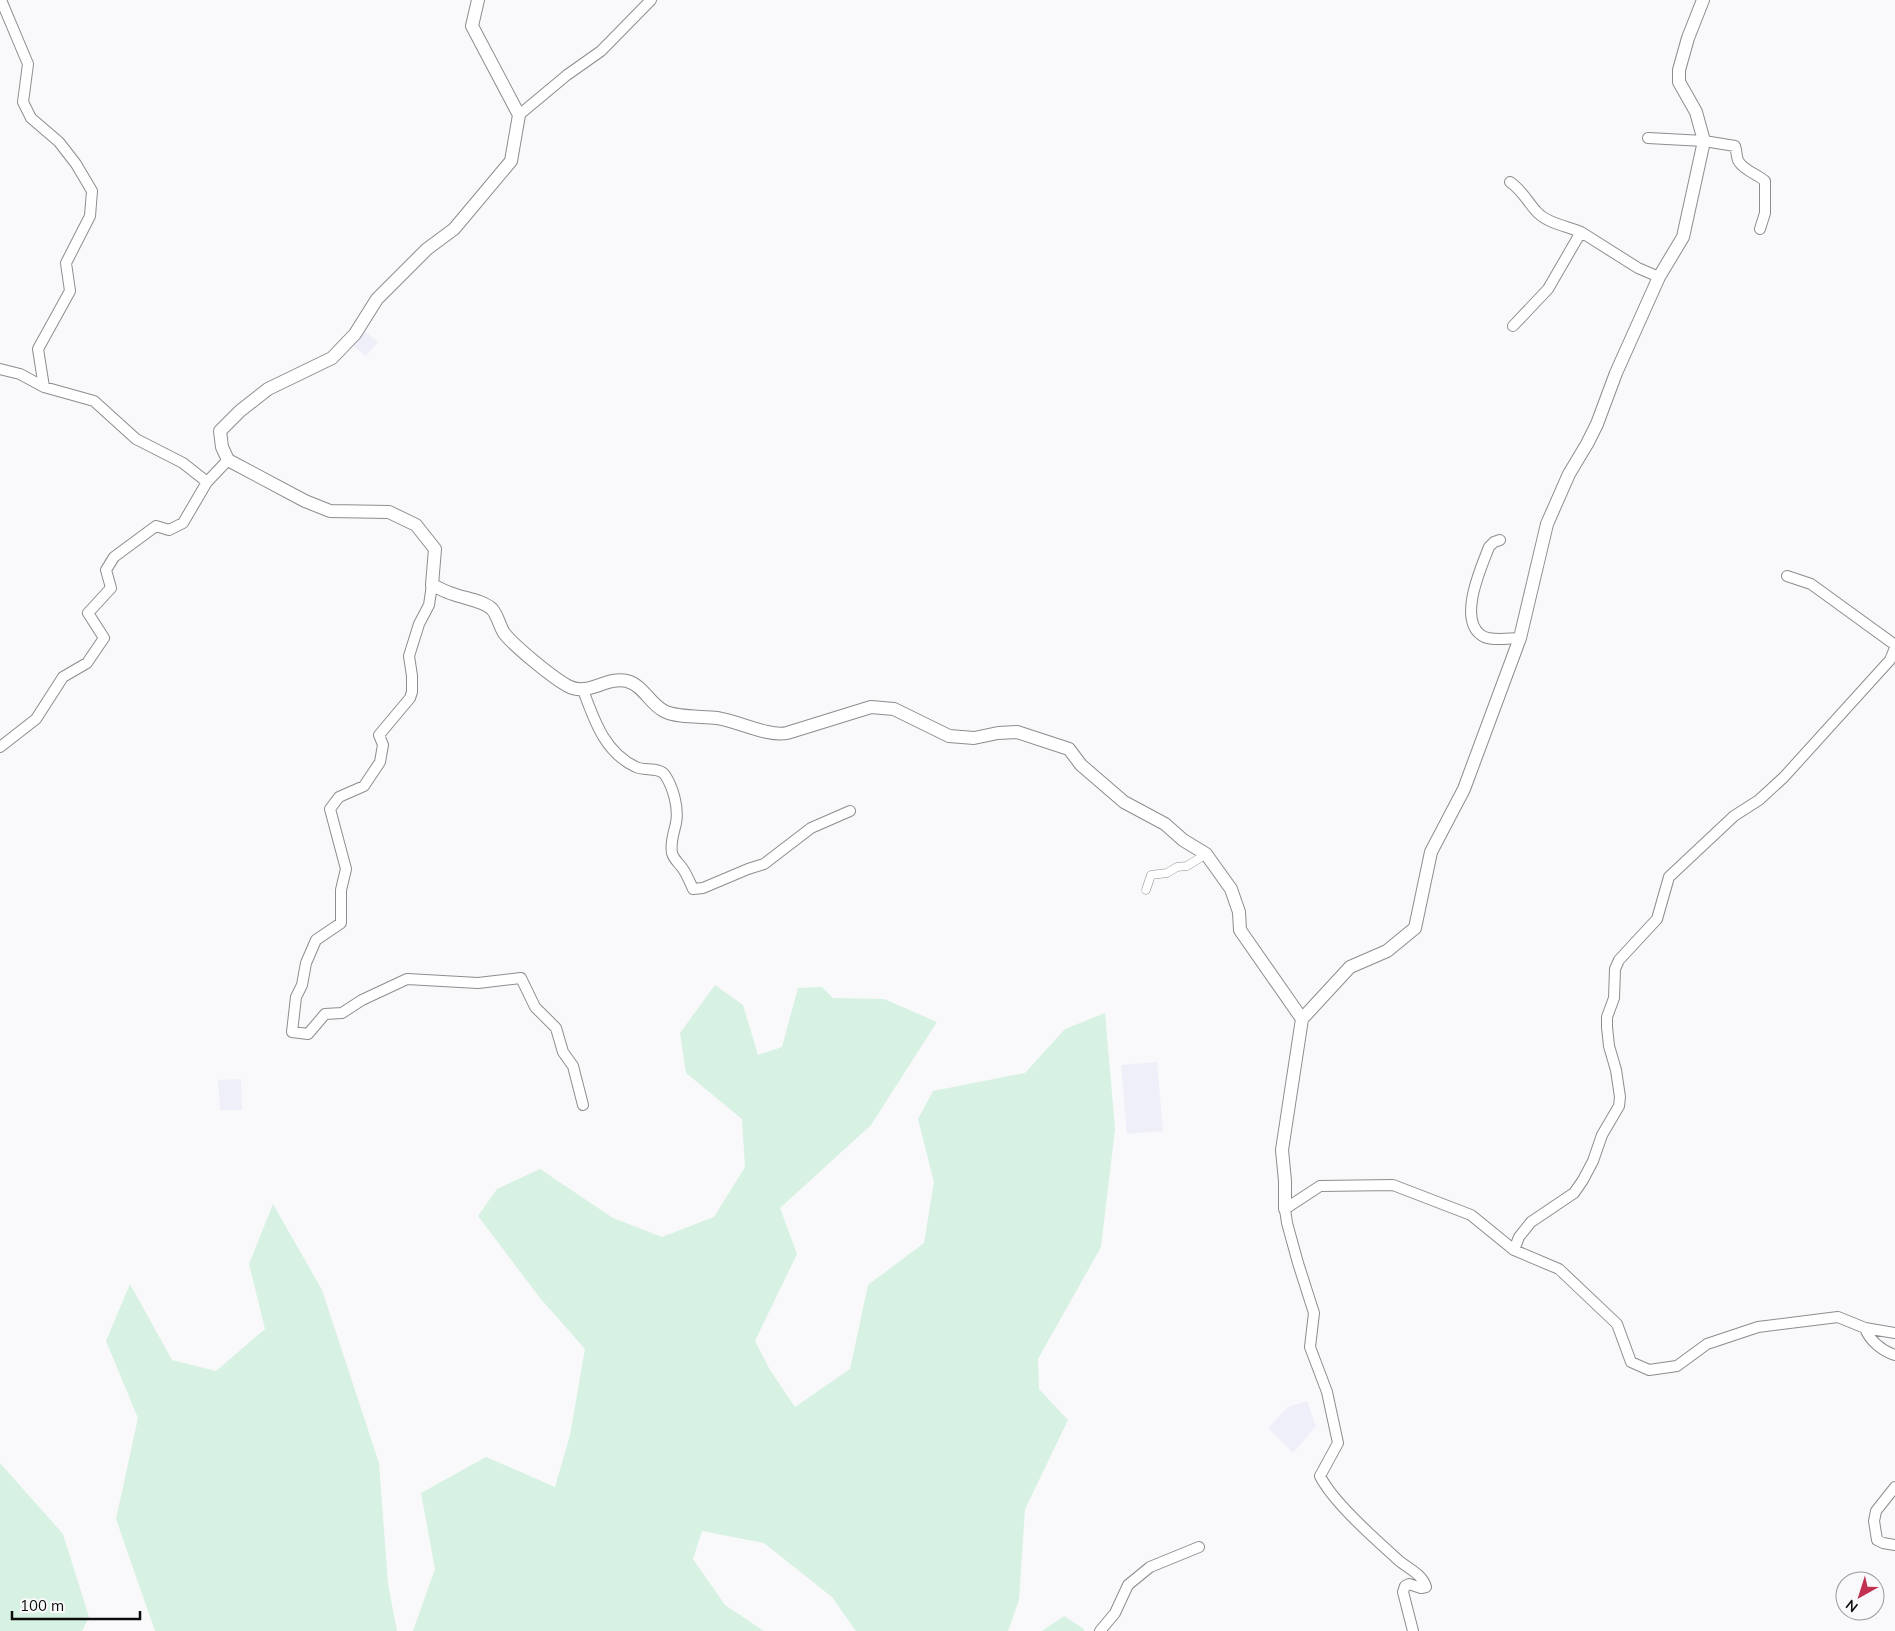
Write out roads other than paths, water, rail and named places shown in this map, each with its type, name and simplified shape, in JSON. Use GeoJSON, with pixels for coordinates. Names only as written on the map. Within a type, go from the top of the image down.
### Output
{"type":"FeatureCollection","features":[{"type":"Feature","properties":{"kind":"street"},"geometry":{"type":"LineString","coordinates":[[1,0],[28,64],[23,102],[31,118],[58,142],[76,164],[92,191],[90,216],[66,263],[70,291],[38,349],[44,387]]}},
{"type":"Feature","properties":{"kind":"street"},"geometry":{"type":"LineString","coordinates":[[478,0],[472,26],[519,115],[511,161],[454,229],[427,249],[377,299],[355,334],[332,358],[268,389],[240,411],[220,431],[222,447],[228,460],[305,501],[330,511],[389,512],[416,525],[435,549],[429,605],[418,624],[409,656],[413,685],[410,698],[379,735],[383,745],[380,762],[364,786],[339,797],[330,809],[346,869],[341,890],[341,923],[316,940],[306,963],[302,986],[296,997],[292,1032],[308,1034],[325,1014],[342,1013],[362,1000],[407,979],[478,983],[521,978],[536,1007],[556,1028],[563,1052],[573,1066],[583,1105]]}},
{"type":"Feature","properties":{"kind":"street"},"geometry":{"type":"LineString","coordinates":[[519,115],[601,51],[651,0]]}},
{"type":"Feature","properties":{"kind":"street"},"geometry":{"type":"LineString","coordinates":[[1413,1631],[1403,1592],[1405,1586],[1409,1584],[1422,1588],[1426,1587],[1424,1579],[1397,1559],[1363,1526],[1324,1485],[1320,1476],[1338,1443],[1327,1392],[1310,1347],[1314,1313],[1287,1223],[1286,1181],[1282,1150],[1302,1019],[1350,967],[1387,951],[1415,928],[1431,852],[1464,789],[1520,638],[1546,524],[1569,474],[1597,424],[1616,372],[1659,277],[1683,237],[1704,141],[1696,112],[1679,82],[1679,70],[1688,38],[1704,0]]}},
{"type":"Feature","properties":{"kind":"street"},"geometry":{"type":"LineString","coordinates":[[1648,138],[1704,141],[1735,146],[1738,160],[1745,168],[1757,174],[1765,181],[1765,213],[1760,229]]}},
{"type":"Feature","properties":{"kind":"street"},"geometry":{"type":"LineString","coordinates":[[1510,182],[1518,188],[1536,212],[1549,221],[1582,232],[1638,268],[1659,277]]}},
{"type":"Feature","properties":{"kind":"street"},"geometry":{"type":"LineString","coordinates":[[1513,326],[1548,289],[1582,232]]}},
{"type":"Feature","properties":{"kind":"street"},"geometry":{"type":"LineString","coordinates":[[0,369],[20,374],[44,387],[94,401],[136,439],[183,463],[208,482]]}},
{"type":"Feature","properties":{"kind":"street"},"geometry":{"type":"LineString","coordinates":[[0,747],[36,719],[63,677],[87,663],[104,638],[88,613],[111,588],[106,570],[114,557],[156,526],[169,530],[183,523],[208,482],[228,460]]}},
{"type":"Feature","properties":{"kind":"street"},"geometry":{"type":"LineString","coordinates":[[1500,540],[1494,542],[1489,547],[1474,589],[1470,614],[1474,625],[1481,635],[1491,638],[1520,638]]}},
{"type":"Feature","properties":{"kind":"street"},"geometry":{"type":"LineString","coordinates":[[1514,1250],[1519,1237],[1531,1222],[1574,1193],[1592,1162],[1602,1135],[1619,1106],[1620,1097],[1616,1070],[1609,1046],[1607,1027],[1607,1017],[1614,998],[1615,969],[1619,960],[1656,919],[1669,877],[1734,816],[1759,800],[1784,777],[1890,660],[1895,647],[1811,584],[1787,576]]}},
{"type":"Feature","properties":{"kind":"street"},"geometry":{"type":"LineString","coordinates":[[432,585],[487,605],[494,610],[503,631],[515,645],[561,682],[577,690],[616,681],[625,681],[641,688],[657,706],[668,713],[719,719],[775,734],[787,733],[871,707],[894,709],[949,736],[974,738],[998,733],[1017,732],[1069,749],[1081,765],[1124,802],[1165,824],[1183,840],[1206,854],[1231,889],[1239,912],[1240,930],[1302,1019]]}},
{"type":"Feature","properties":{"kind":"street"},"geometry":{"type":"LineString","coordinates":[[583,690],[598,728],[613,750],[637,768],[658,771],[665,775],[672,790],[676,807],[676,822],[671,844],[673,854],[687,875],[693,889],[703,888],[764,864],[811,828],[850,811]]}},
{"type":"Feature","properties":{"kind":"street"},"geometry":{"type":"LineString","coordinates":[[1146,890],[1151,875],[1167,873],[1177,867],[1187,866],[1206,854]]}},
{"type":"Feature","properties":{"kind":"street"},"geometry":{"type":"LineString","coordinates":[[1286,1209],[1320,1186],[1394,1184],[1471,1215],[1514,1250],[1559,1269],[1617,1324],[1631,1362],[1649,1370],[1677,1366],[1707,1344],[1758,1327],[1838,1317],[1864,1328],[1895,1333]]}},
{"type":"Feature","properties":{"kind":"street"},"geometry":{"type":"LineString","coordinates":[[1864,1328],[1867,1334],[1882,1349],[1895,1355]]}},
{"type":"Feature","properties":{"kind":"street"},"geometry":{"type":"LineString","coordinates":[[1895,1487],[1876,1511],[1874,1521],[1877,1540],[1895,1545]]}},
{"type":"Feature","properties":{"kind":"street"},"geometry":{"type":"LineString","coordinates":[[1100,1631],[1115,1613],[1128,1585],[1150,1567],[1198,1547]]}}]}
